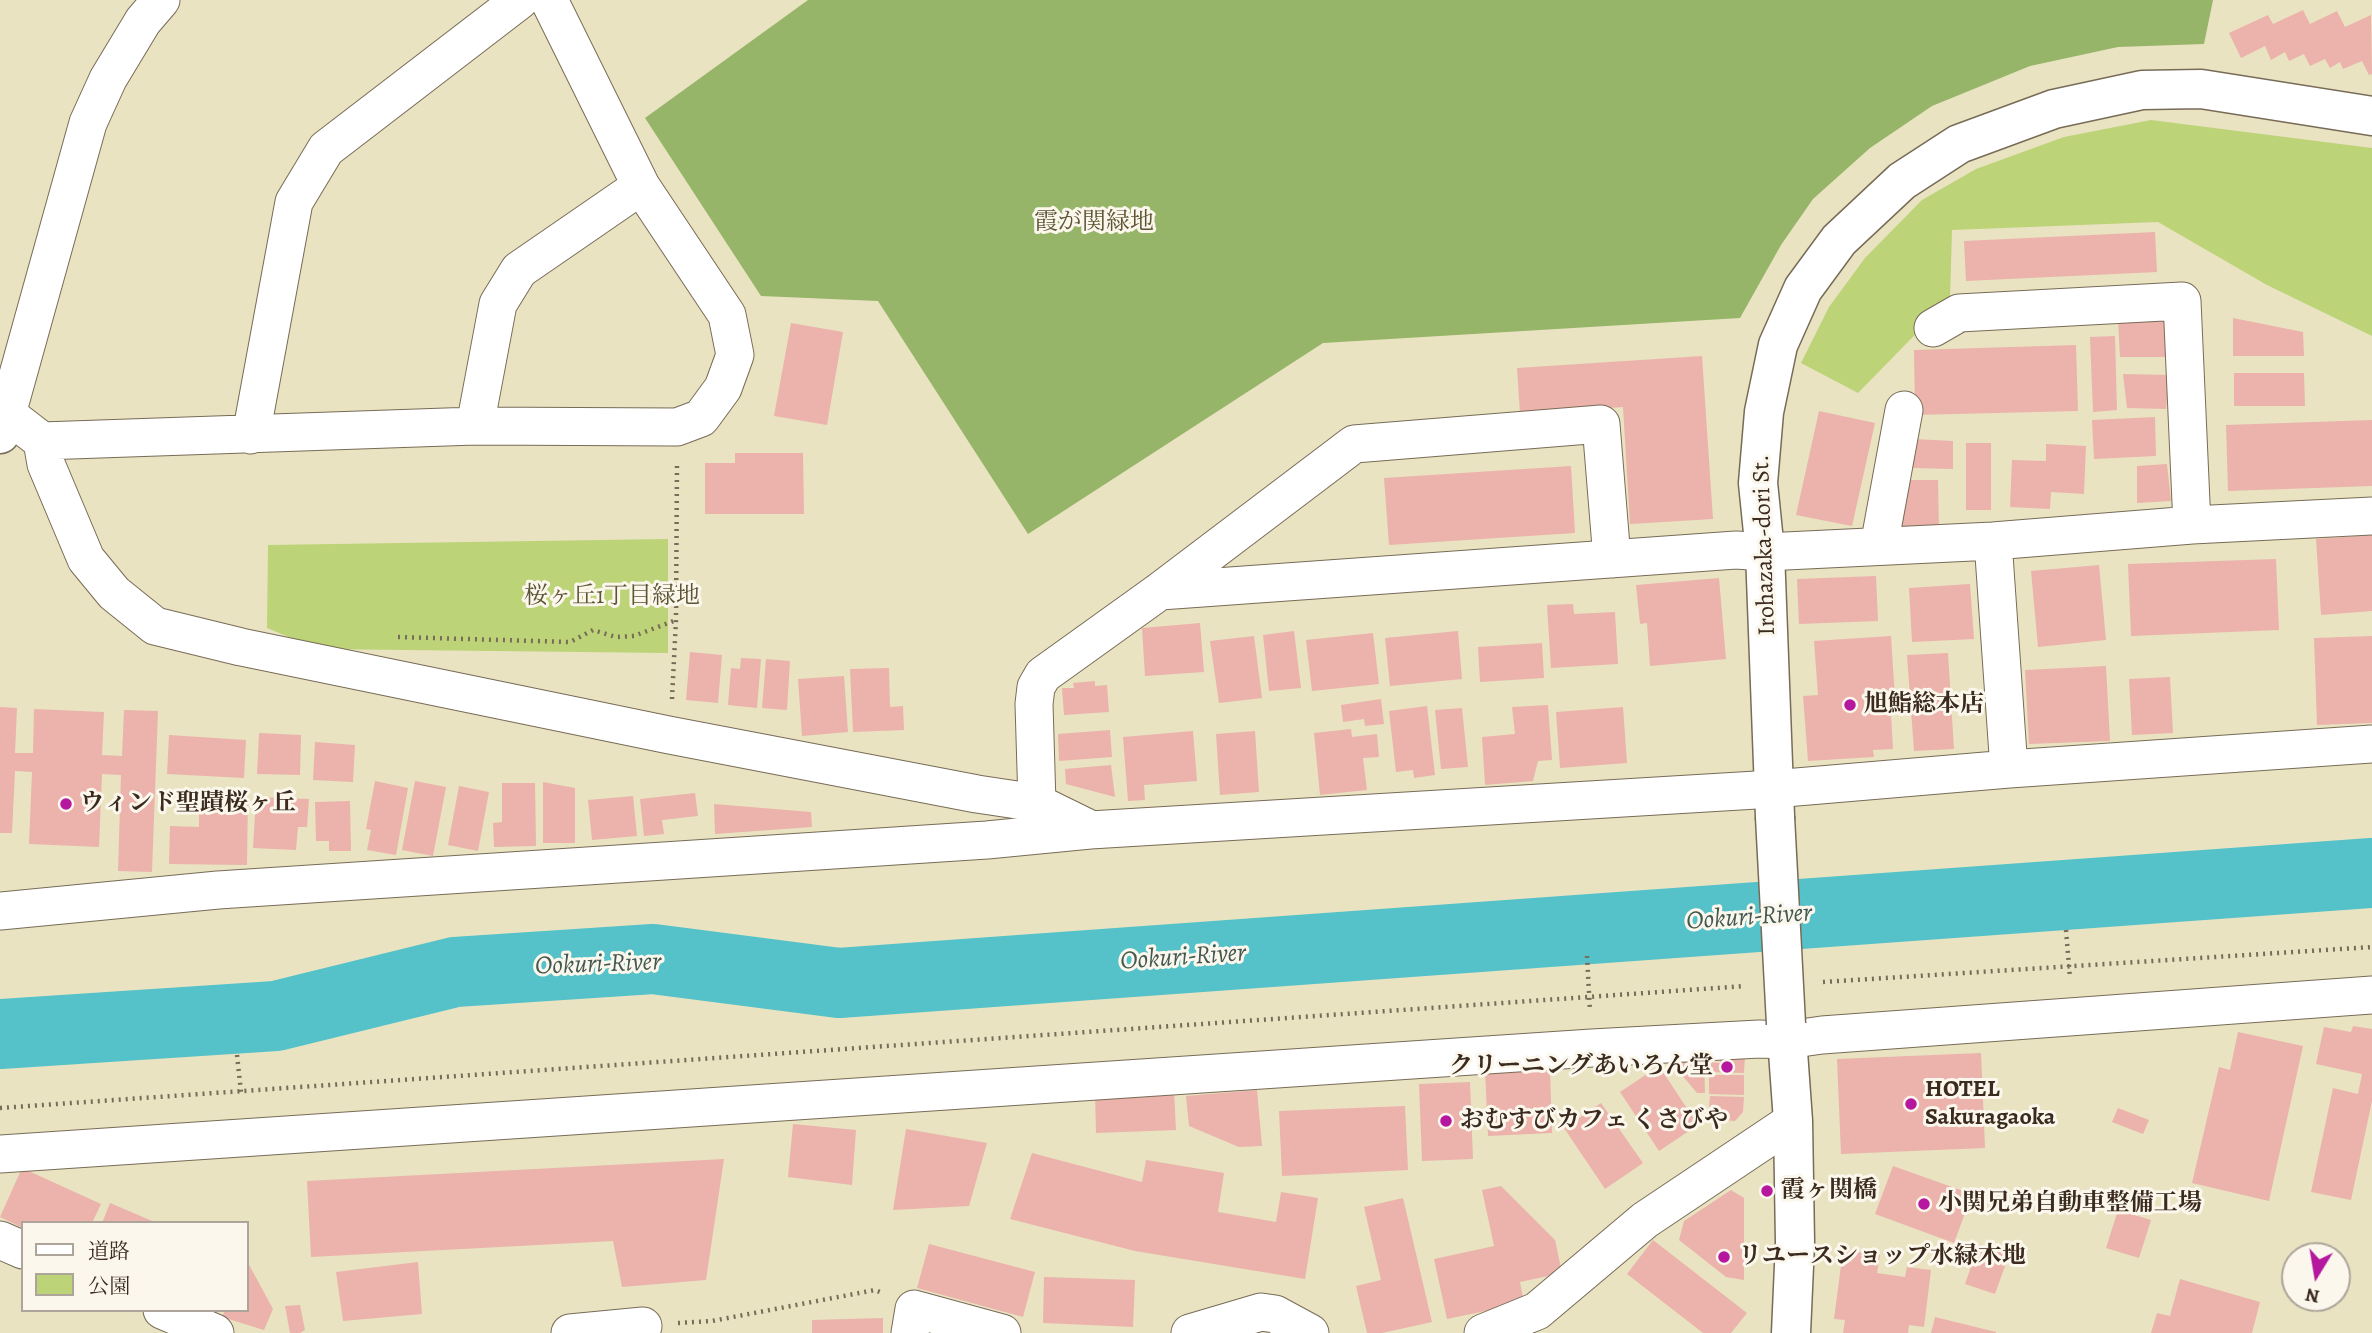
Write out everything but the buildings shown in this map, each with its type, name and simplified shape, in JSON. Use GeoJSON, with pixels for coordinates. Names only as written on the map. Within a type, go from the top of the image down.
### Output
{"type":"FeatureCollection","features":[{"type":"Feature","properties":{"kind":"street"},"geometry":{"type":"LineString","coordinates":[[161,0],[143,21],[108,79],[88,123],[2,420],[42,441],[475,426],[677,427],[701,418],[723,388],[735,355],[727,315],[641,186],[549,0]]}},
{"type":"Feature","properties":{"kind":"street"},"geometry":{"type":"LineString","coordinates":[[251,435],[294,202],[326,149],[520,0]]}},
{"type":"Feature","properties":{"kind":"street","name":"Irohazaka-dori St."},"geometry":{"type":"LineString","coordinates":[[1791,1333],[1795,1243],[1793,1121],[1774,803],[1765,552],[1758,484],[1763,412],[1778,345],[1802,289],[1839,240],[1902,181],[1959,144],[2053,109],[2143,90],[2201,89],[2372,116]]}},
{"type":"Feature","properties":{"kind":"street"},"geometry":{"type":"LineString","coordinates":[[475,426],[498,304],[519,270],[641,186]]}},
{"type":"Feature","properties":{"kind":"street"},"geometry":{"type":"LineString","coordinates":[[1933,328],[1959,313],[2182,301],[2192,525]]}},
{"type":"Feature","properties":{"kind":"street"},"geometry":{"type":"LineString","coordinates":[[1879,547],[1904,410]]}},
{"type":"Feature","properties":{"kind":"street"},"geometry":{"type":"LineString","coordinates":[[1037,803],[1034,704],[1036,687],[1043,675],[1160,591],[1354,444],[1601,424],[1612,559]]}},
{"type":"Feature","properties":{"kind":"street"},"geometry":{"type":"LineString","coordinates":[[42,441],[46,464],[86,559],[114,593],[155,626],[241,647],[670,735],[1037,803],[1090,830]]}},
{"type":"Feature","properties":{"kind":"street"},"geometry":{"type":"LineString","coordinates":[[1160,591],[1736,550],[1765,552],[1993,541],[2192,525],[2372,516]]}},
{"type":"Feature","properties":{"kind":"street"},"geometry":{"type":"LineString","coordinates":[[1993,541],[2009,769]]}},
{"type":"Feature","properties":{"kind":"street"},"geometry":{"type":"LineString","coordinates":[[0,911],[218,890],[988,840],[1090,830],[1774,803],[2009,769],[2372,744]]}},
{"type":"Feature","properties":{"kind":"street"},"geometry":{"type":"LineString","coordinates":[[0,1154],[1759,1039],[1787,1032],[1822,1035],[2372,995]]}},
{"type":"Feature","properties":{"kind":"street"},"geometry":{"type":"LineString","coordinates":[[1483,1333],[1537,1311],[1645,1220],[1793,1121]]}},
{"type":"Feature","properties":{"kind":"street"},"geometry":{"type":"LineString","coordinates":[[0,1240],[21,1249]]}},
{"type":"Feature","properties":{"kind":"street"},"geometry":{"type":"LineString","coordinates":[[167,1312],[215,1333]]}},
{"type":"Feature","properties":{"kind":"street"},"geometry":{"type":"LineString","coordinates":[[1190,1333],[1261,1312],[1275,1314],[1310,1333]]}},
{"type":"Feature","properties":{"kind":"street"},"geometry":{"type":"LineString","coordinates":[[912,1321],[1002,1333]]}},
{"type":"Feature","properties":{"kind":"street"},"geometry":{"type":"LineString","coordinates":[[570,1333],[643,1326]]}},
{"type":"Feature","properties":{"kind":"path"},"geometry":{"type":"LineString","coordinates":[[670,735],[676,620],[677,427]]}},
{"type":"Feature","properties":{"kind":"path"},"geometry":{"type":"LineString","coordinates":[[390,637],[570,642],[593,630],[616,637],[634,636],[676,620]]}},
{"type":"Feature","properties":{"kind":"path"},"geometry":{"type":"LineString","coordinates":[[2066,930],[2074,1017]]}},
{"type":"Feature","properties":{"kind":"path"},"geometry":{"type":"LineString","coordinates":[[1822,982],[2372,947]]}},
{"type":"Feature","properties":{"kind":"path"},"geometry":{"type":"LineString","coordinates":[[1587,956],[1592,1048]]}},
{"type":"Feature","properties":{"kind":"path"},"geometry":{"type":"LineString","coordinates":[[0,1108],[1754,986]]}},
{"type":"Feature","properties":{"kind":"path"},"geometry":{"type":"LineString","coordinates":[[237,1055],[246,1137]]}},
{"type":"Feature","properties":{"kind":"path"},"geometry":{"type":"LineString","coordinates":[[643,1326],[712,1321],[875,1290],[912,1321]]}},
{"type":"Feature","properties":{"kind":"green space","name":"霞が関緑地"},"geometry":{"type":"Polygon","coordinates":[[[808,0],[2213,0],[2204,44],[2118,47],[2030,66],[1932,106],[1870,148],[1813,199],[1781,245],[1740,318],[1323,343],[1028,534],[878,301],[761,296],[645,118],[808,0]]]}},
{"type":"Feature","properties":{"kind":"green space"},"geometry":{"type":"Polygon","coordinates":[[[2151,120],[2372,148],[2372,336],[2267,285],[2158,222],[1952,230],[1950,299],[1858,393],[1801,363],[1829,307],[1865,258],[1922,200],[1976,169],[2064,137],[2151,120]]]}},
{"type":"Feature","properties":{"kind":"green space","name":"桜ヶ丘1丁目緑地"},"geometry":{"type":"Polygon","coordinates":[[[668,539],[668,653],[318,649],[267,628],[268,545],[668,539]]]}},
{"type":"Feature","properties":{"kind":"waterway","name":"Ookuri-River"},"geometry":{"type":"LineString","coordinates":[[0,1034],[276,1016],[455,972],[653,959],[839,983],[2372,873]]}},
{"type":"Feature","properties":{"kind":"place","name":"旭鮨総本店"},"geometry":{"type":"Point","coordinates":[1850,705]}},
{"type":"Feature","properties":{"kind":"place","name":"ウィンド聖蹟桜ヶ丘"},"geometry":{"type":"Point","coordinates":[66,804]}},
{"type":"Feature","properties":{"kind":"place","name":"クリーニングあいろん堂"},"geometry":{"type":"Point","coordinates":[1727,1067]}},
{"type":"Feature","properties":{"kind":"place","name":"HOTEL Sakuragaoka"},"geometry":{"type":"Point","coordinates":[1911,1104]}},
{"type":"Feature","properties":{"kind":"place","name":"おむすびカフェ くさびや"},"geometry":{"type":"Point","coordinates":[1446,1121]}},
{"type":"Feature","properties":{"kind":"place","name":"霞ヶ関橋"},"geometry":{"type":"Point","coordinates":[1767,1191]}},
{"type":"Feature","properties":{"kind":"place","name":"小関兄弟自動車整備工場"},"geometry":{"type":"Point","coordinates":[1924,1204]}},
{"type":"Feature","properties":{"kind":"place","name":"リユースショップ水緑木地"},"geometry":{"type":"Point","coordinates":[1724,1257]}}]}
